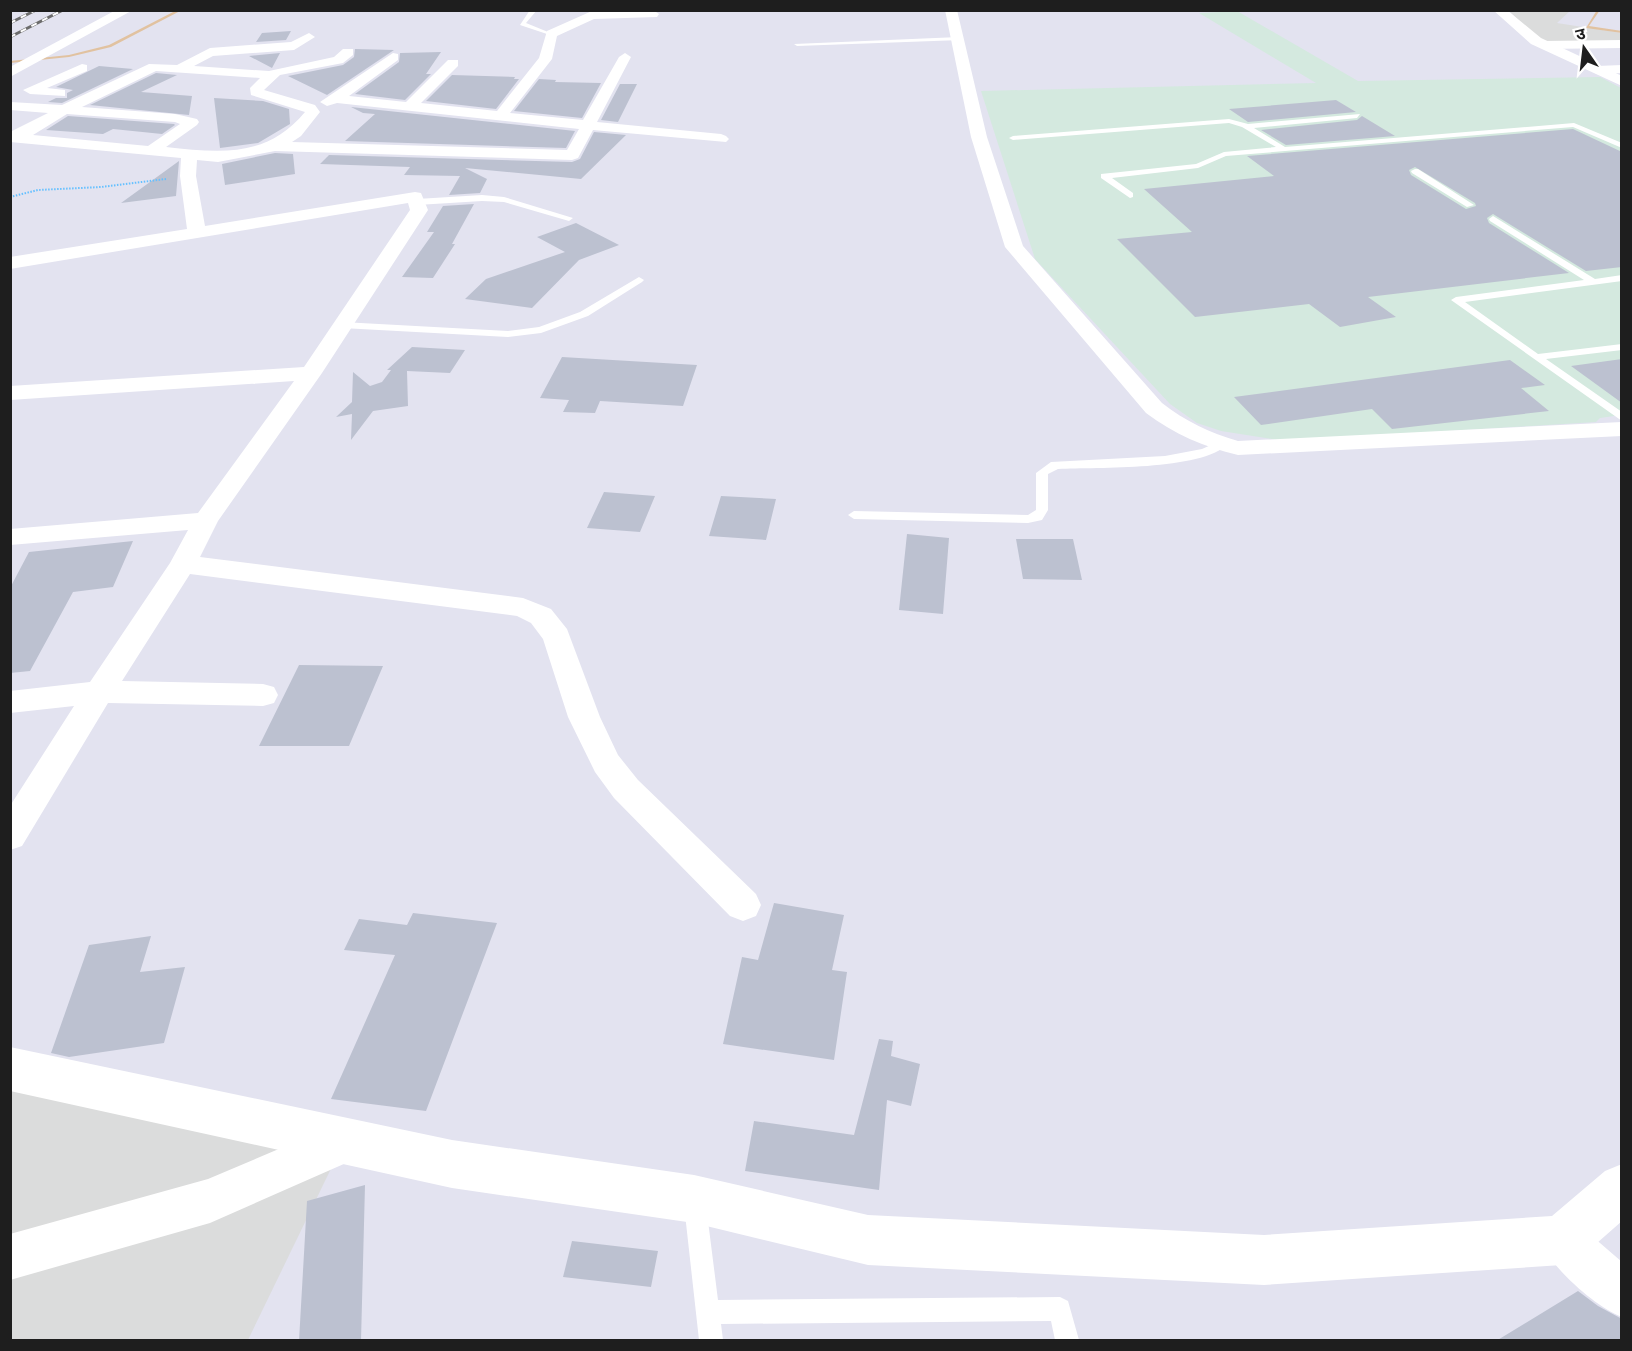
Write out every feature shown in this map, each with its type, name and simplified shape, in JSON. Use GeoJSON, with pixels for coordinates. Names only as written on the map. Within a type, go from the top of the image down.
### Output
{"type":"FeatureCollection","features":[{"type":"Feature","properties":{"kind":"street"},"geometry":{"type":"LineString","coordinates":[[14,71],[127,10]]}},
{"type":"Feature","properties":{"kind":"street"},"geometry":{"type":"LineString","coordinates":[[951,10],[978,137],[1014,247],[1154,408],[1192,434],[1238,448],[1622,429]]}},
{"type":"Feature","properties":{"kind":"street"},"geometry":{"type":"LineString","coordinates":[[1499,10],[1523,32],[1543,45],[1622,82]]}},
{"type":"Feature","properties":{"kind":"street"},"geometry":{"type":"LineString","coordinates":[[502,114],[545,59],[551,35],[592,15],[653,14]]}},
{"type":"Feature","properties":{"kind":"street"},"geometry":{"type":"LineString","coordinates":[[577,23],[626,22]]}},
{"type":"Feature","properties":{"kind":"street"},"geometry":{"type":"LineString","coordinates":[[178,69],[210,52],[294,46],[309,37]]}},
{"type":"Feature","properties":{"kind":"street"},"geometry":{"type":"LineString","coordinates":[[238,49],[248,38]]}},
{"type":"Feature","properties":{"kind":"street"},"geometry":{"type":"LineString","coordinates":[[1543,45],[1622,44]]}},
{"type":"Feature","properties":{"kind":"street"},"geometry":{"type":"LineString","coordinates":[[348,52],[338,60],[276,72],[257,88],[256,92],[310,108],[336,99],[393,57]]}},
{"type":"Feature","properties":{"kind":"street"},"geometry":{"type":"LineString","coordinates":[[13,138],[218,157],[275,146],[572,155],[625,57]]}},
{"type":"Feature","properties":{"kind":"street"},"geometry":{"type":"LineString","coordinates":[[410,106],[453,63]]}},
{"type":"Feature","properties":{"kind":"street"},"geometry":{"type":"LineString","coordinates":[[13,138],[66,109],[154,67],[271,75]]}},
{"type":"Feature","properties":{"kind":"street"},"geometry":{"type":"LineString","coordinates":[[82,68],[30,90],[94,96]]}},
{"type":"Feature","properties":{"kind":"street"},"geometry":{"type":"LineString","coordinates":[[1597,70],[1622,69]]}},
{"type":"Feature","properties":{"kind":"street"},"geometry":{"type":"LineString","coordinates":[[118,84],[146,86]]}},
{"type":"Feature","properties":{"kind":"street"},"geometry":{"type":"LineString","coordinates":[[336,99],[590,123],[614,130],[721,139]]}},
{"type":"Feature","properties":{"kind":"street"},"geometry":{"type":"LineString","coordinates":[[10,106],[175,118],[192,124],[151,152]]}},
{"type":"Feature","properties":{"kind":"street"},"geometry":{"type":"LineString","coordinates":[[275,146],[296,133],[313,112],[310,108]]}},
{"type":"Feature","properties":{"kind":"street"},"geometry":{"type":"LineString","coordinates":[[175,118],[193,109]]}},
{"type":"Feature","properties":{"kind":"street"},"geometry":{"type":"LineString","coordinates":[[189,155],[188,176],[197,233]]}},
{"type":"Feature","properties":{"kind":"street"},"geometry":{"type":"LineString","coordinates":[[10,263],[415,197],[419,210],[311,373],[206,520],[183,564],[99,692],[10,836]]}},
{"type":"Feature","properties":{"kind":"street"},"geometry":{"type":"LineString","coordinates":[[10,393],[311,373]]}},
{"type":"Feature","properties":{"kind":"street"},"geometry":{"type":"LineString","coordinates":[[10,537],[206,520]]}},
{"type":"Feature","properties":{"kind":"street"},"geometry":{"type":"LineString","coordinates":[[183,564],[523,607],[541,616],[557,636],[584,717],[606,763],[626,789],[743,905]]}},
{"type":"Feature","properties":{"kind":"street"},"geometry":{"type":"LineString","coordinates":[[10,702],[99,692],[263,695]]}},
{"type":"Feature","properties":{"kind":"street"},"geometry":{"type":"LineString","coordinates":[[10,1069],[452,1164],[694,1199],[868,1240],[1264,1260],[1562,1240],[1622,1188]]}},
{"type":"Feature","properties":{"kind":"street"},"geometry":{"type":"LineString","coordinates":[[10,1257],[210,1200],[347,1142]]}},
{"type":"Feature","properties":{"kind":"street"},"geometry":{"type":"LineString","coordinates":[[1562,1240],[1622,1294]]}},
{"type":"Feature","properties":{"kind":"lane"},"geometry":{"type":"LineString","coordinates":[[534,10],[522,24],[551,35]]}},
{"type":"Feature","properties":{"kind":"lane"},"geometry":{"type":"LineString","coordinates":[[797,44],[959,39]]}},
{"type":"Feature","properties":{"kind":"lane"},"geometry":{"type":"LineString","coordinates":[[1247,126],[1357,116]]}},
{"type":"Feature","properties":{"kind":"lane"},"geometry":{"type":"LineString","coordinates":[[1013,138],[1229,121],[1247,126],[1284,149]]}},
{"type":"Feature","properties":{"kind":"lane"},"geometry":{"type":"LineString","coordinates":[[1130,195],[1104,176],[1203,165],[1224,154],[1574,125],[1622,146]]}},
{"type":"Feature","properties":{"kind":"lane"},"geometry":{"type":"LineString","coordinates":[[1415,171],[1470,205]]}},
{"type":"Feature","properties":{"kind":"lane"},"geometry":{"type":"LineString","coordinates":[[417,202],[482,198],[504,200],[569,218]]}},
{"type":"Feature","properties":{"kind":"lane"},"geometry":{"type":"LineString","coordinates":[[1493,219],[1594,282]]}},
{"type":"Feature","properties":{"kind":"lane"},"geometry":{"type":"LineString","coordinates":[[1622,278],[1456,300],[1622,418]]}},
{"type":"Feature","properties":{"kind":"lane"},"geometry":{"type":"LineString","coordinates":[[342,325],[508,334],[541,330],[575,318],[639,280]]}},
{"type":"Feature","properties":{"kind":"lane"},"geometry":{"type":"LineString","coordinates":[[1536,357],[1622,347]]}},
{"type":"Feature","properties":{"kind":"lane"},"geometry":{"type":"LineString","coordinates":[[854,515],[1028,519],[1037,517],[1042,510],[1042,473],[1046,468],[1056,465],[1188,458],[1212,451],[1222,444]]}},
{"type":"Feature","properties":{"kind":"lane"},"geometry":{"type":"LineString","coordinates":[[694,1199],[711,1341]]}},
{"type":"Feature","properties":{"kind":"lane"},"geometry":{"type":"LineString","coordinates":[[708,1312],[1060,1309],[1067,1341]]}},
{"type":"Feature","properties":{"kind":"path"},"geometry":{"type":"LineString","coordinates":[[10,196],[38,190],[101,187],[188,176]]}},
{"type":"Feature","properties":{"kind":"shaded area"},"geometry":{"type":"Polygon","coordinates":[[[1237,11],[1358,81],[1600,77],[1621,88],[1621,415],[1600,418],[1596,422],[1285,441],[1221,431],[1197,423],[1170,404],[1035,259],[981,91],[1316,83],[1199,13],[1237,11]]]}},
{"type":"Feature","properties":{"kind":"shaded area"},"geometry":{"type":"Polygon","coordinates":[[[1509,11],[1570,11],[1557,23],[1621,33],[1621,44],[1544,45],[1509,11]]]}},
{"type":"Feature","properties":{"kind":"shaded area"},"geometry":{"type":"Polygon","coordinates":[[[10,1074],[341,1148],[248,1340],[11,1340],[10,1074]]]}},
{"type":"Feature","properties":{"kind":"building"},"geometry":{"type":"Polygon","coordinates":[[[291,31],[286,40],[256,42],[262,33],[291,31]]]}},
{"type":"Feature","properties":{"kind":"building"},"geometry":{"type":"Polygon","coordinates":[[[355,49],[394,50],[327,95],[288,76],[343,65],[354,57],[355,49]]]}},
{"type":"Feature","properties":{"kind":"building"},"geometry":{"type":"Polygon","coordinates":[[[441,52],[426,74],[431,74],[405,100],[355,94],[399,62],[400,53],[441,52]]]}},
{"type":"Feature","properties":{"kind":"building"},"geometry":{"type":"Polygon","coordinates":[[[280,53],[272,68],[249,56],[280,53]]]}},
{"type":"Feature","properties":{"kind":"building"},"geometry":{"type":"Polygon","coordinates":[[[99,66],[133,69],[62,103],[48,102],[56,98],[67,98],[67,93],[73,90],[56,87],[99,66]]]}},
{"type":"Feature","properties":{"kind":"building"},"geometry":{"type":"Polygon","coordinates":[[[156,73],[177,75],[141,92],[192,96],[189,115],[90,105],[156,73]]]}},
{"type":"Feature","properties":{"kind":"building"},"geometry":{"type":"Polygon","coordinates":[[[452,75],[519,79],[496,109],[426,101],[452,75]]]}},
{"type":"Feature","properties":{"kind":"building"},"geometry":{"type":"Polygon","coordinates":[[[539,79],[556,80],[555,82],[601,83],[582,118],[514,111],[539,79]]]}},
{"type":"Feature","properties":{"kind":"building"},"geometry":{"type":"Polygon","coordinates":[[[620,84],[637,84],[618,122],[601,120],[620,84]]]}},
{"type":"Feature","properties":{"kind":"building"},"geometry":{"type":"Polygon","coordinates":[[[214,98],[263,101],[289,109],[290,124],[258,143],[220,148],[214,98]]]}},
{"type":"Feature","properties":{"kind":"building"},"geometry":{"type":"Polygon","coordinates":[[[1336,100],[1356,112],[1248,122],[1229,109],[1336,100]]]}},
{"type":"Feature","properties":{"kind":"building"},"geometry":{"type":"Polygon","coordinates":[[[351,107],[575,131],[566,148],[345,141],[375,114],[363,113],[351,107]]]}},
{"type":"Feature","properties":{"kind":"building"},"geometry":{"type":"Polygon","coordinates":[[[68,116],[175,125],[162,134],[113,129],[103,134],[46,130],[68,116]]]}},
{"type":"Feature","properties":{"kind":"building"},"geometry":{"type":"Polygon","coordinates":[[[1362,116],[1395,136],[1286,145],[1261,130],[1357,120],[1362,116]]]}},
{"type":"Feature","properties":{"kind":"building"},"geometry":{"type":"Polygon","coordinates":[[[1573,129],[1622,152],[1622,267],[1586,271],[1493,214],[1487,218],[1489,223],[1569,273],[1368,297],[1396,317],[1340,327],[1309,304],[1195,317],[1117,239],[1192,232],[1144,189],[1274,176],[1247,156],[1573,129]],[[1415,167],[1409,170],[1411,175],[1466,209],[1476,206],[1475,203],[1415,167]]]}},
{"type":"Feature","properties":{"kind":"building"},"geometry":{"type":"Polygon","coordinates":[[[594,132],[626,135],[581,179],[465,168],[487,179],[480,193],[449,195],[460,176],[404,175],[410,167],[320,164],[329,155],[572,162],[580,159],[594,132]]]}},
{"type":"Feature","properties":{"kind":"building"},"geometry":{"type":"Polygon","coordinates":[[[275,153],[293,154],[295,174],[225,185],[222,164],[275,153]]]}},
{"type":"Feature","properties":{"kind":"building"},"geometry":{"type":"Polygon","coordinates":[[[179,161],[176,196],[121,203],[179,161]]]}},
{"type":"Feature","properties":{"kind":"building"},"geometry":{"type":"Polygon","coordinates":[[[474,204],[452,244],[455,244],[433,278],[402,277],[434,232],[427,232],[443,206],[474,204]]]}},
{"type":"Feature","properties":{"kind":"building"},"geometry":{"type":"Polygon","coordinates":[[[576,223],[619,245],[579,260],[532,308],[465,299],[486,279],[565,252],[537,237],[576,223]]]}},
{"type":"Feature","properties":{"kind":"building"},"geometry":{"type":"Polygon","coordinates":[[[412,347],[465,350],[450,373],[407,371],[408,406],[373,411],[351,440],[352,414],[336,417],[352,402],[353,372],[370,386],[382,382],[391,370],[387,370],[412,347]]]}},
{"type":"Feature","properties":{"kind":"building"},"geometry":{"type":"Polygon","coordinates":[[[562,357],[697,365],[683,406],[600,401],[595,413],[563,412],[569,400],[540,398],[562,357]]]}},
{"type":"Feature","properties":{"kind":"building"},"geometry":{"type":"Polygon","coordinates":[[[1622,359],[1622,403],[1571,366],[1622,359]]]}},
{"type":"Feature","properties":{"kind":"building"},"geometry":{"type":"Polygon","coordinates":[[[1510,360],[1545,385],[1521,388],[1549,411],[1392,429],[1372,409],[1261,425],[1234,397],[1510,360]]]}},
{"type":"Feature","properties":{"kind":"building"},"geometry":{"type":"Polygon","coordinates":[[[604,492],[655,496],[640,532],[587,528],[604,492]]]}},
{"type":"Feature","properties":{"kind":"building"},"geometry":{"type":"Polygon","coordinates":[[[721,496],[776,499],[766,540],[709,536],[721,496]]]}},
{"type":"Feature","properties":{"kind":"building"},"geometry":{"type":"Polygon","coordinates":[[[907,534],[949,538],[943,614],[899,610],[907,534]]]}},
{"type":"Feature","properties":{"kind":"building"},"geometry":{"type":"Polygon","coordinates":[[[1016,539],[1073,539],[1082,580],[1023,579],[1016,539]]]}},
{"type":"Feature","properties":{"kind":"building"},"geometry":{"type":"Polygon","coordinates":[[[133,541],[113,587],[73,592],[30,671],[10,673],[10,588],[29,552],[133,541]]]}},
{"type":"Feature","properties":{"kind":"building"},"geometry":{"type":"Polygon","coordinates":[[[299,665],[383,666],[349,746],[259,746],[299,665]]]}},
{"type":"Feature","properties":{"kind":"building"},"geometry":{"type":"Polygon","coordinates":[[[774,903],[844,915],[832,970],[847,972],[834,1060],[723,1044],[742,957],[758,960],[774,903]]]}},
{"type":"Feature","properties":{"kind":"building"},"geometry":{"type":"Polygon","coordinates":[[[413,913],[497,923],[426,1111],[331,1099],[395,955],[344,950],[359,919],[407,925],[413,913]]]}},
{"type":"Feature","properties":{"kind":"building"},"geometry":{"type":"Polygon","coordinates":[[[151,936],[140,972],[185,967],[164,1043],[69,1057],[51,1053],[89,945],[151,936]]]}},
{"type":"Feature","properties":{"kind":"building"},"geometry":{"type":"Polygon","coordinates":[[[879,1039],[893,1041],[891,1056],[920,1064],[911,1106],[887,1100],[879,1190],[745,1171],[754,1121],[854,1135],[879,1039]]]}},
{"type":"Feature","properties":{"kind":"building"},"geometry":{"type":"Polygon","coordinates":[[[365,1185],[361,1341],[299,1341],[307,1201],[365,1185]]]}},
{"type":"Feature","properties":{"kind":"building"},"geometry":{"type":"Polygon","coordinates":[[[572,1241],[658,1251],[651,1287],[563,1277],[572,1241]]]}},
{"type":"Feature","properties":{"kind":"building"},"geometry":{"type":"Polygon","coordinates":[[[1578,1291],[1598,1306],[1622,1319],[1622,1341],[1496,1341],[1578,1291]]]}},
{"type":"Feature","properties":{"kind":"waterway"},"geometry":{"type":"LineString","coordinates":[[10,62],[69,56],[110,46],[181,10]]}},
{"type":"Feature","properties":{"kind":"waterway"},"geometry":{"type":"LineString","coordinates":[[1599,10],[1587,27],[1622,32]]}},
{"type":"Feature","properties":{"kind":"railway"},"geometry":{"type":"LineString","coordinates":[[10,23],[36,10]]}},
{"type":"Feature","properties":{"kind":"railway"},"geometry":{"type":"LineString","coordinates":[[10,37],[63,10]]}}]}
